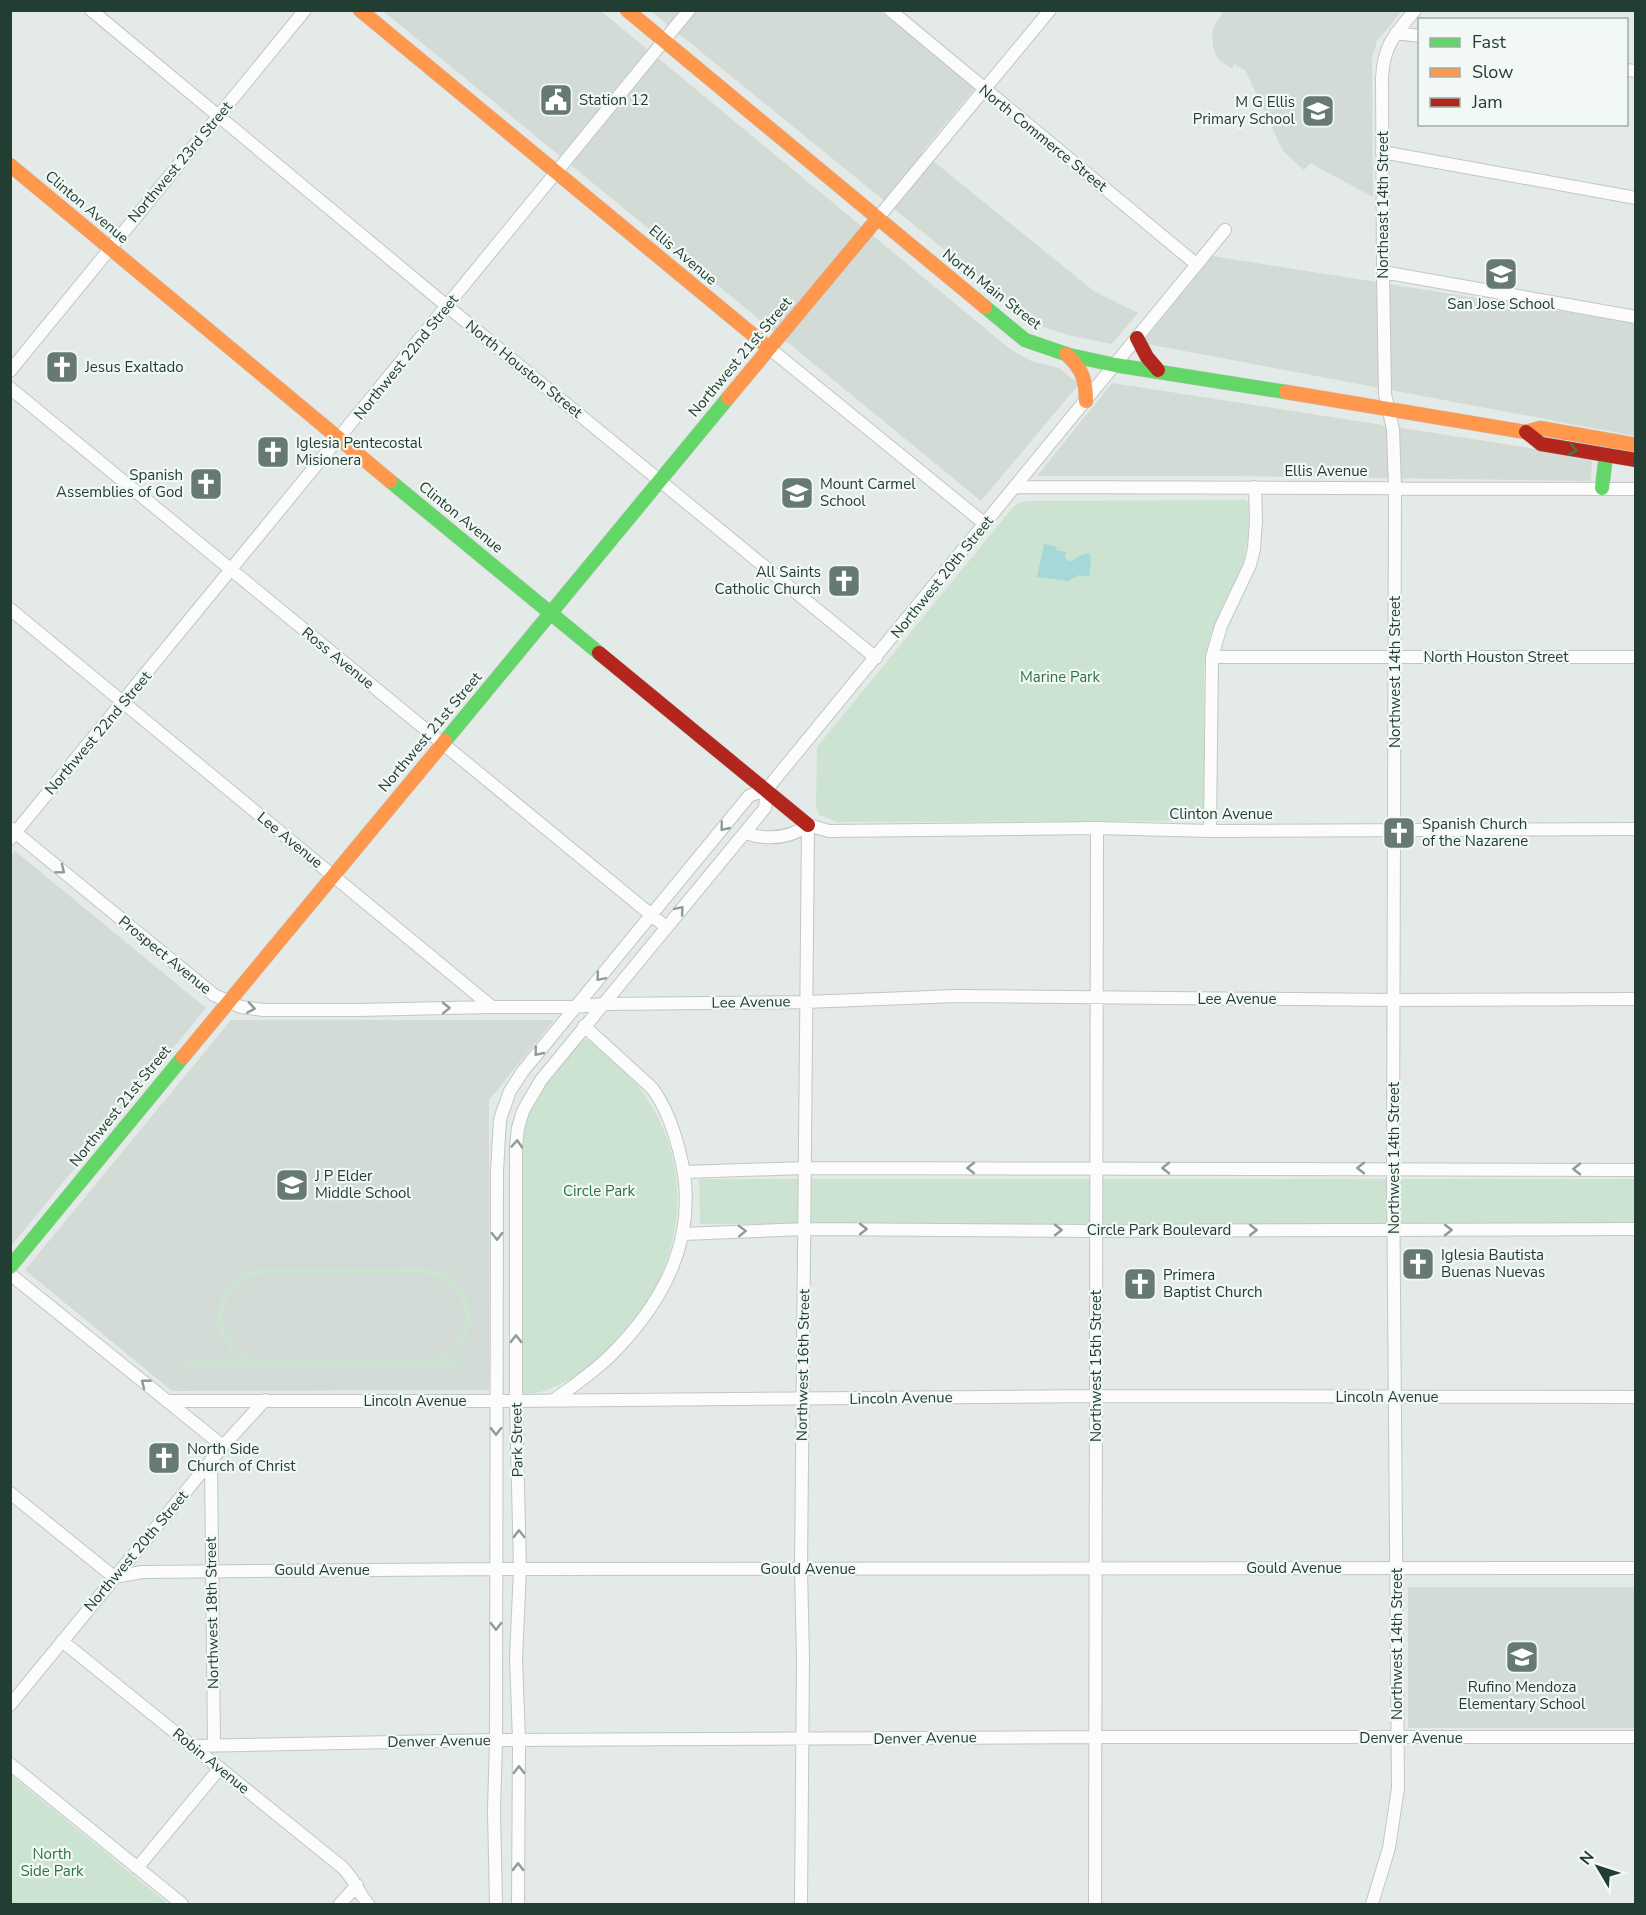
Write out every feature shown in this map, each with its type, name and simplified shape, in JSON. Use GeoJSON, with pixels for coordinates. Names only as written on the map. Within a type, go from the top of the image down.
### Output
{"type":"FeatureCollection","features":[{"type":"Feature","properties":{"kind":"street","name":"North Houston Street"},"geometry":{"type":"LineString","coordinates":[[91,10],[876,658]]}},
{"type":"Feature","properties":{"kind":"street","name":"Northwest 23rd Street"},"geometry":{"type":"LineString","coordinates":[[10,371],[305,10]]}},
{"type":"Feature","properties":{"kind":"street","name":"Ellis Avenue"},"geometry":{"type":"LineString","coordinates":[[360,10],[985,525]]}},
{"type":"Feature","properties":{"kind":"street","name":"North Main Street"},"geometry":{"type":"LineString","coordinates":[[627,10],[1025,340],[1066,354],[1116,364],[1526,432],[1540,428],[1635,445]]}},
{"type":"Feature","properties":{"kind":"street","name":"Northwest 22nd Street"},"geometry":{"type":"LineString","coordinates":[[12,833],[123,702],[448,307],[689,10]]}},
{"type":"Feature","properties":{"kind":"street","name":"North Commerce Street"},"geometry":{"type":"LineString","coordinates":[[890,10],[1196,264]]}},
{"type":"Feature","properties":{"kind":"street"},"geometry":{"type":"LineString","coordinates":[[877,219],[1050,10]]}},
{"type":"Feature","properties":{"kind":"street","name":"Northeast 14th Street"},"geometry":{"type":"LineString","coordinates":[[1389,410],[1385,394],[1383,58],[1396,33],[1415,10]]}},
{"type":"Feature","properties":{"kind":"street"},"geometry":{"type":"LineString","coordinates":[[1396,33],[1418,36]]}},
{"type":"Feature","properties":{"kind":"street"},"geometry":{"type":"LineString","coordinates":[[1382,152],[1635,198]]}},
{"type":"Feature","properties":{"kind":"street","name":"Clinton Avenue"},"geometry":{"type":"LineString","coordinates":[[10,165],[808,825],[829,831],[1097,828],[1210,831],[1635,830]]}},
{"type":"Feature","properties":{"kind":"street","name":"Northwest 21st Street"},"geometry":{"type":"LineString","coordinates":[[10,1267],[877,219]]}},
{"type":"Feature","properties":{"kind":"street","name":"Northwest 20th Street"},"geometry":{"type":"LineString","coordinates":[[575,1007],[749,796],[766,789],[876,658],[1225,230]]}},
{"type":"Feature","properties":{"kind":"street"},"geometry":{"type":"LineString","coordinates":[[1383,272],[1635,317]]}},
{"type":"Feature","properties":{"kind":"street"},"geometry":{"type":"LineString","coordinates":[[1137,338],[1147,357],[1158,370]]}},
{"type":"Feature","properties":{"kind":"street"},"geometry":{"type":"LineString","coordinates":[[1066,354],[1079,365],[1086,383],[1086,401]]}},
{"type":"Feature","properties":{"kind":"street","name":"Ross Avenue"},"geometry":{"type":"LineString","coordinates":[[10,388],[666,927]]}},
{"type":"Feature","properties":{"kind":"street","name":"Northwest 14th Street"},"geometry":{"type":"LineString","coordinates":[[1372,1905],[1389,1848],[1398,1788],[1393,1168],[1395,487],[1393,429],[1389,410]]}},
{"type":"Feature","properties":{"kind":"street","name":"North Main Street"},"geometry":{"type":"LineString","coordinates":[[1526,432],[1541,444],[1635,460]]}},
{"type":"Feature","properties":{"kind":"street"},"geometry":{"type":"LineString","coordinates":[[1602,488],[1606,455]]}},
{"type":"Feature","properties":{"kind":"street","name":"Ellis Avenue"},"geometry":{"type":"LineString","coordinates":[[1016,487],[1635,489]]}},
{"type":"Feature","properties":{"kind":"street"},"geometry":{"type":"LineString","coordinates":[[1210,831],[1212,657],[1221,626],[1250,565],[1254,549],[1256,520],[1255,487]]}},
{"type":"Feature","properties":{"kind":"street","name":"Lee Avenue"},"geometry":{"type":"LineString","coordinates":[[10,609],[492,1007],[806,1002],[956,996],[1394,1000],[1635,999]]}},
{"type":"Feature","properties":{"kind":"street","name":"North Houston Street"},"geometry":{"type":"LineString","coordinates":[[1212,657],[1635,657]]}},
{"type":"Feature","properties":{"kind":"street","name":"Northwest 20th Street"},"geometry":{"type":"LineString","coordinates":[[603,1004],[765,808],[766,789]]}},
{"type":"Feature","properties":{"kind":"street"},"geometry":{"type":"LineString","coordinates":[[744,833],[757,837],[788,836],[808,825]]}},
{"type":"Feature","properties":{"kind":"street","name":"Northwest 16th Street"},"geometry":{"type":"LineString","coordinates":[[801,1905],[801,1569],[808,825]]}},
{"type":"Feature","properties":{"kind":"street","name":"Northwest 15th Street"},"geometry":{"type":"LineString","coordinates":[[1095,1905],[1097,828]]}},
{"type":"Feature","properties":{"kind":"street","name":"Prospect Avenue"},"geometry":{"type":"LineString","coordinates":[[12,833],[214,995],[241,1007],[263,1010],[492,1007]]}},
{"type":"Feature","properties":{"kind":"street","name":"Park Street"},"geometry":{"type":"LineString","coordinates":[[518,1905],[519,1740],[516,1658],[520,1569],[516,1401],[516,1156],[518,1128],[529,1098],[541,1080],[603,1004]]}},
{"type":"Feature","properties":{"kind":"street","name":"Park Street"},"geometry":{"type":"LineString","coordinates":[[496,1905],[494,1811],[497,1569],[497,1171],[500,1119],[510,1091],[523,1071],[575,1007]]}},
{"type":"Feature","properties":{"kind":"street"},"geometry":{"type":"LineString","coordinates":[[553,1400],[600,1365],[634,1330],[654,1302],[679,1253],[686,1212],[685,1172],[673,1130],[660,1098],[584,1026]]}},
{"type":"Feature","properties":{"kind":"street"},"geometry":{"type":"LineString","coordinates":[[685,1172],[805,1168],[1635,1170]]}},
{"type":"Feature","properties":{"kind":"street","name":"Circle Park Boulevard"},"geometry":{"type":"LineString","coordinates":[[683,1234],[805,1229],[1096,1231],[1635,1229]]}},
{"type":"Feature","properties":{"kind":"street"},"geometry":{"type":"LineString","coordinates":[[10,1274],[223,1446]]}},
{"type":"Feature","properties":{"kind":"street","name":"Lincoln Avenue"},"geometry":{"type":"LineString","coordinates":[[167,1401],[803,1400],[1096,1396],[1635,1397]]}},
{"type":"Feature","properties":{"kind":"street","name":"Northwest 20th Street"},"geometry":{"type":"LineString","coordinates":[[12,1701],[211,1460],[265,1400]]}},
{"type":"Feature","properties":{"kind":"street","name":"Northwest 18th Street"},"geometry":{"type":"LineString","coordinates":[[211,1460],[214,1745]]}},
{"type":"Feature","properties":{"kind":"street"},"geometry":{"type":"LineString","coordinates":[[10,1492],[114,1577]]}},
{"type":"Feature","properties":{"kind":"street","name":"Gould Avenue"},"geometry":{"type":"LineString","coordinates":[[114,1577],[142,1572],[497,1569],[1635,1568]]}},
{"type":"Feature","properties":{"kind":"street","name":"Robin Avenue"},"geometry":{"type":"LineString","coordinates":[[62,1641],[342,1867],[352,1877],[368,1905]]}},
{"type":"Feature","properties":{"kind":"street","name":"Denver Avenue"},"geometry":{"type":"LineString","coordinates":[[214,1745],[496,1740],[1635,1737]]}},
{"type":"Feature","properties":{"kind":"street"},"geometry":{"type":"LineString","coordinates":[[192,1746],[214,1745]]}},
{"type":"Feature","properties":{"kind":"street"},"geometry":{"type":"LineString","coordinates":[[10,1764],[182,1905]]}},
{"type":"Feature","properties":{"kind":"street"},"geometry":{"type":"LineString","coordinates":[[137,1868],[220,1768]]}},
{"type":"Feature","properties":{"kind":"street"},"geometry":{"type":"LineString","coordinates":[[340,1905],[357,1885]]}},
{"type":"Feature","properties":{"kind":"shaded area"},"geometry":{"type":"Polygon","coordinates":[[[383,11],[601,11],[1010,349],[1031,361],[1059,368],[1079,384],[981,501],[383,11]]]}},
{"type":"Feature","properties":{"kind":"shaded area"},"geometry":{"type":"Polygon","coordinates":[[[651,11],[880,11],[975,88],[922,152],[1095,292],[1138,313],[1112,344],[1068,335],[1037,325],[651,11]]]}},
{"type":"Feature","properties":{"kind":"shaded area","name":"M G Ellis Primary School"},"geometry":{"type":"Polygon","coordinates":[[[1224,11],[1402,11],[1377,41],[1372,58],[1373,197],[1310,163],[1304,170],[1283,151],[1245,70],[1234,64],[1232,69],[1218,59],[1213,47],[1212,32],[1224,11]]]}},
{"type":"Feature","properties":{"kind":"shaded area"},"geometry":{"type":"Polygon","coordinates":[[[1212,256],[1635,323],[1635,436],[1142,343],[1212,256]]]}},
{"type":"Feature","properties":{"kind":"shaded area"},"geometry":{"type":"Polygon","coordinates":[[[1112,383],[1524,447],[1592,461],[1591,481],[1037,476],[1112,383]]]}},
{"type":"Feature","properties":{"kind":"shaded area"},"geometry":{"type":"Polygon","coordinates":[[[15,851],[206,1008],[11,1246],[10,857],[15,851]]]}},
{"type":"Feature","properties":{"kind":"shaded area","name":"J P Elder Middle School"},"geometry":{"type":"Polygon","coordinates":[[[231,1020],[554,1020],[489,1100],[489,1390],[172,1391],[25,1270],[231,1020]]]}},
{"type":"Feature","properties":{"kind":"shaded area","name":"Rufino Mendoza Elementary School"},"geometry":{"type":"Polygon","coordinates":[[[1408,1587],[1635,1587],[1635,1728],[1408,1728],[1408,1587]]]}},
{"type":"Feature","properties":{"kind":"green space","name":"Marine Park"},"geometry":{"type":"Polygon","coordinates":[[[1029,501],[1247,501],[1249,507],[1248,538],[1243,564],[1210,637],[1204,668],[1204,816],[1201,821],[837,822],[819,815],[816,807],[817,747],[1014,506],[1029,501]]]}},
{"type":"Feature","properties":{"kind":"green space","name":"Circle Park"},"geometry":{"type":"Polygon","coordinates":[[[585,1039],[605,1053],[631,1078],[660,1122],[674,1163],[677,1204],[672,1244],[657,1284],[635,1320],[607,1352],[567,1381],[547,1390],[526,1393],[521,1392],[520,1145],[523,1127],[532,1100],[581,1040],[585,1039]]]}},
{"type":"Feature","properties":{"kind":"green space"},"geometry":{"type":"Polygon","coordinates":[[[699,1179],[1635,1179],[1636,1224],[700,1224],[699,1179]]]}},
{"type":"Feature","properties":{"kind":"green space"},"geometry":{"type":"Polygon","coordinates":[[[421,1268],[439,1272],[453,1280],[463,1292],[469,1306],[470,1320],[467,1335],[458,1349],[445,1361],[459,1362],[459,1368],[185,1368],[185,1361],[243,1361],[226,1345],[219,1330],[218,1318],[219,1307],[229,1287],[248,1273],[259,1269],[421,1268]],[[267,1274],[248,1278],[234,1288],[226,1302],[223,1317],[226,1333],[234,1347],[248,1357],[267,1362],[428,1361],[445,1354],[457,1343],[463,1329],[465,1314],[461,1300],[452,1287],[439,1278],[421,1274],[267,1274]]]}},
{"type":"Feature","properties":{"kind":"green space","name":"North Side Park"},"geometry":{"type":"Polygon","coordinates":[[[11,1775],[168,1904],[11,1904],[11,1775]]]}},
{"type":"Feature","properties":{"kind":"water"},"geometry":{"type":"Polygon","coordinates":[[[1044,544],[1066,552],[1065,557],[1068,561],[1083,554],[1090,554],[1089,577],[1079,575],[1068,581],[1037,577],[1044,544]]]}},
{"type":"Feature","properties":{"kind":"traffic: fast"},"geometry":{"type":"LineString","coordinates":[[985,307],[1025,340],[1069,355],[1115,365],[1286,392]]}},
{"type":"Feature","properties":{"kind":"traffic: fast"},"geometry":{"type":"LineString","coordinates":[[445,741],[728,398]]}},
{"type":"Feature","properties":{"kind":"traffic: fast"},"geometry":{"type":"LineString","coordinates":[[1602,488],[1606,455]]}},
{"type":"Feature","properties":{"kind":"traffic: fast"},"geometry":{"type":"LineString","coordinates":[[390,481],[599,653]]}},
{"type":"Feature","properties":{"kind":"traffic: fast"},"geometry":{"type":"LineString","coordinates":[[10,1267],[183,1057]]}},
{"type":"Feature","properties":{"kind":"traffic: slow"},"geometry":{"type":"LineString","coordinates":[[360,10],[769,348]]}},
{"type":"Feature","properties":{"kind":"traffic: slow"},"geometry":{"type":"LineString","coordinates":[[627,10],[985,307]]}},
{"type":"Feature","properties":{"kind":"traffic: slow"},"geometry":{"type":"LineString","coordinates":[[10,165],[390,481]]}},
{"type":"Feature","properties":{"kind":"traffic: slow"},"geometry":{"type":"LineString","coordinates":[[728,398],[877,219]]}},
{"type":"Feature","properties":{"kind":"traffic: slow"},"geometry":{"type":"LineString","coordinates":[[1066,354],[1076,364],[1082,375],[1086,401]]}},
{"type":"Feature","properties":{"kind":"traffic: slow"},"geometry":{"type":"LineString","coordinates":[[1286,392],[1526,432],[1540,428],[1636,445]]}},
{"type":"Feature","properties":{"kind":"traffic: slow"},"geometry":{"type":"LineString","coordinates":[[183,1057],[445,741]]}},
{"type":"Feature","properties":{"kind":"traffic: jam"},"geometry":{"type":"LineString","coordinates":[[1137,338],[1147,357],[1158,370]]}},
{"type":"Feature","properties":{"kind":"traffic: jam"},"geometry":{"type":"LineString","coordinates":[[1526,432],[1541,444],[1636,460]]}},
{"type":"Feature","properties":{"kind":"traffic: jam"},"geometry":{"type":"LineString","coordinates":[[599,653],[808,825]]}},
{"type":"Feature","properties":{"kind":"place","name":"Station 12"},"geometry":{"type":"Point","coordinates":[556,100]}},
{"type":"Feature","properties":{"kind":"place","name":"M G Ellis Primary School"},"geometry":{"type":"Point","coordinates":[1318,111]}},
{"type":"Feature","properties":{"kind":"place","name":"San Jose School"},"geometry":{"type":"Point","coordinates":[1501,274]}},
{"type":"Feature","properties":{"kind":"place","name":"Jesus Exaltado"},"geometry":{"type":"Point","coordinates":[62,367]}},
{"type":"Feature","properties":{"kind":"place","name":"Iglesia Pentecostal Misionera"},"geometry":{"type":"Point","coordinates":[273,452]}},
{"type":"Feature","properties":{"kind":"place","name":"Spanish Assemblies of God"},"geometry":{"type":"Point","coordinates":[206,484]}},
{"type":"Feature","properties":{"kind":"place","name":"Mount Carmel School"},"geometry":{"type":"Point","coordinates":[797,493]}},
{"type":"Feature","properties":{"kind":"place","name":"All Saints Catholic Church"},"geometry":{"type":"Point","coordinates":[844,581]}},
{"type":"Feature","properties":{"kind":"place","name":"Spanish Church of the Nazarene"},"geometry":{"type":"Point","coordinates":[1399,833]}},
{"type":"Feature","properties":{"kind":"place","name":"J P Elder Middle School"},"geometry":{"type":"Point","coordinates":[292,1185]}},
{"type":"Feature","properties":{"kind":"place","name":"Iglesia Bautista Buenas Nuevas"},"geometry":{"type":"Point","coordinates":[1418,1264]}},
{"type":"Feature","properties":{"kind":"place","name":"Primera Baptist Church"},"geometry":{"type":"Point","coordinates":[1140,1284]}},
{"type":"Feature","properties":{"kind":"place","name":"North Side Church of Christ"},"geometry":{"type":"Point","coordinates":[164,1458]}},
{"type":"Feature","properties":{"kind":"place","name":"Rufino Mendoza Elementary School"},"geometry":{"type":"Point","coordinates":[1522,1657]}}]}
